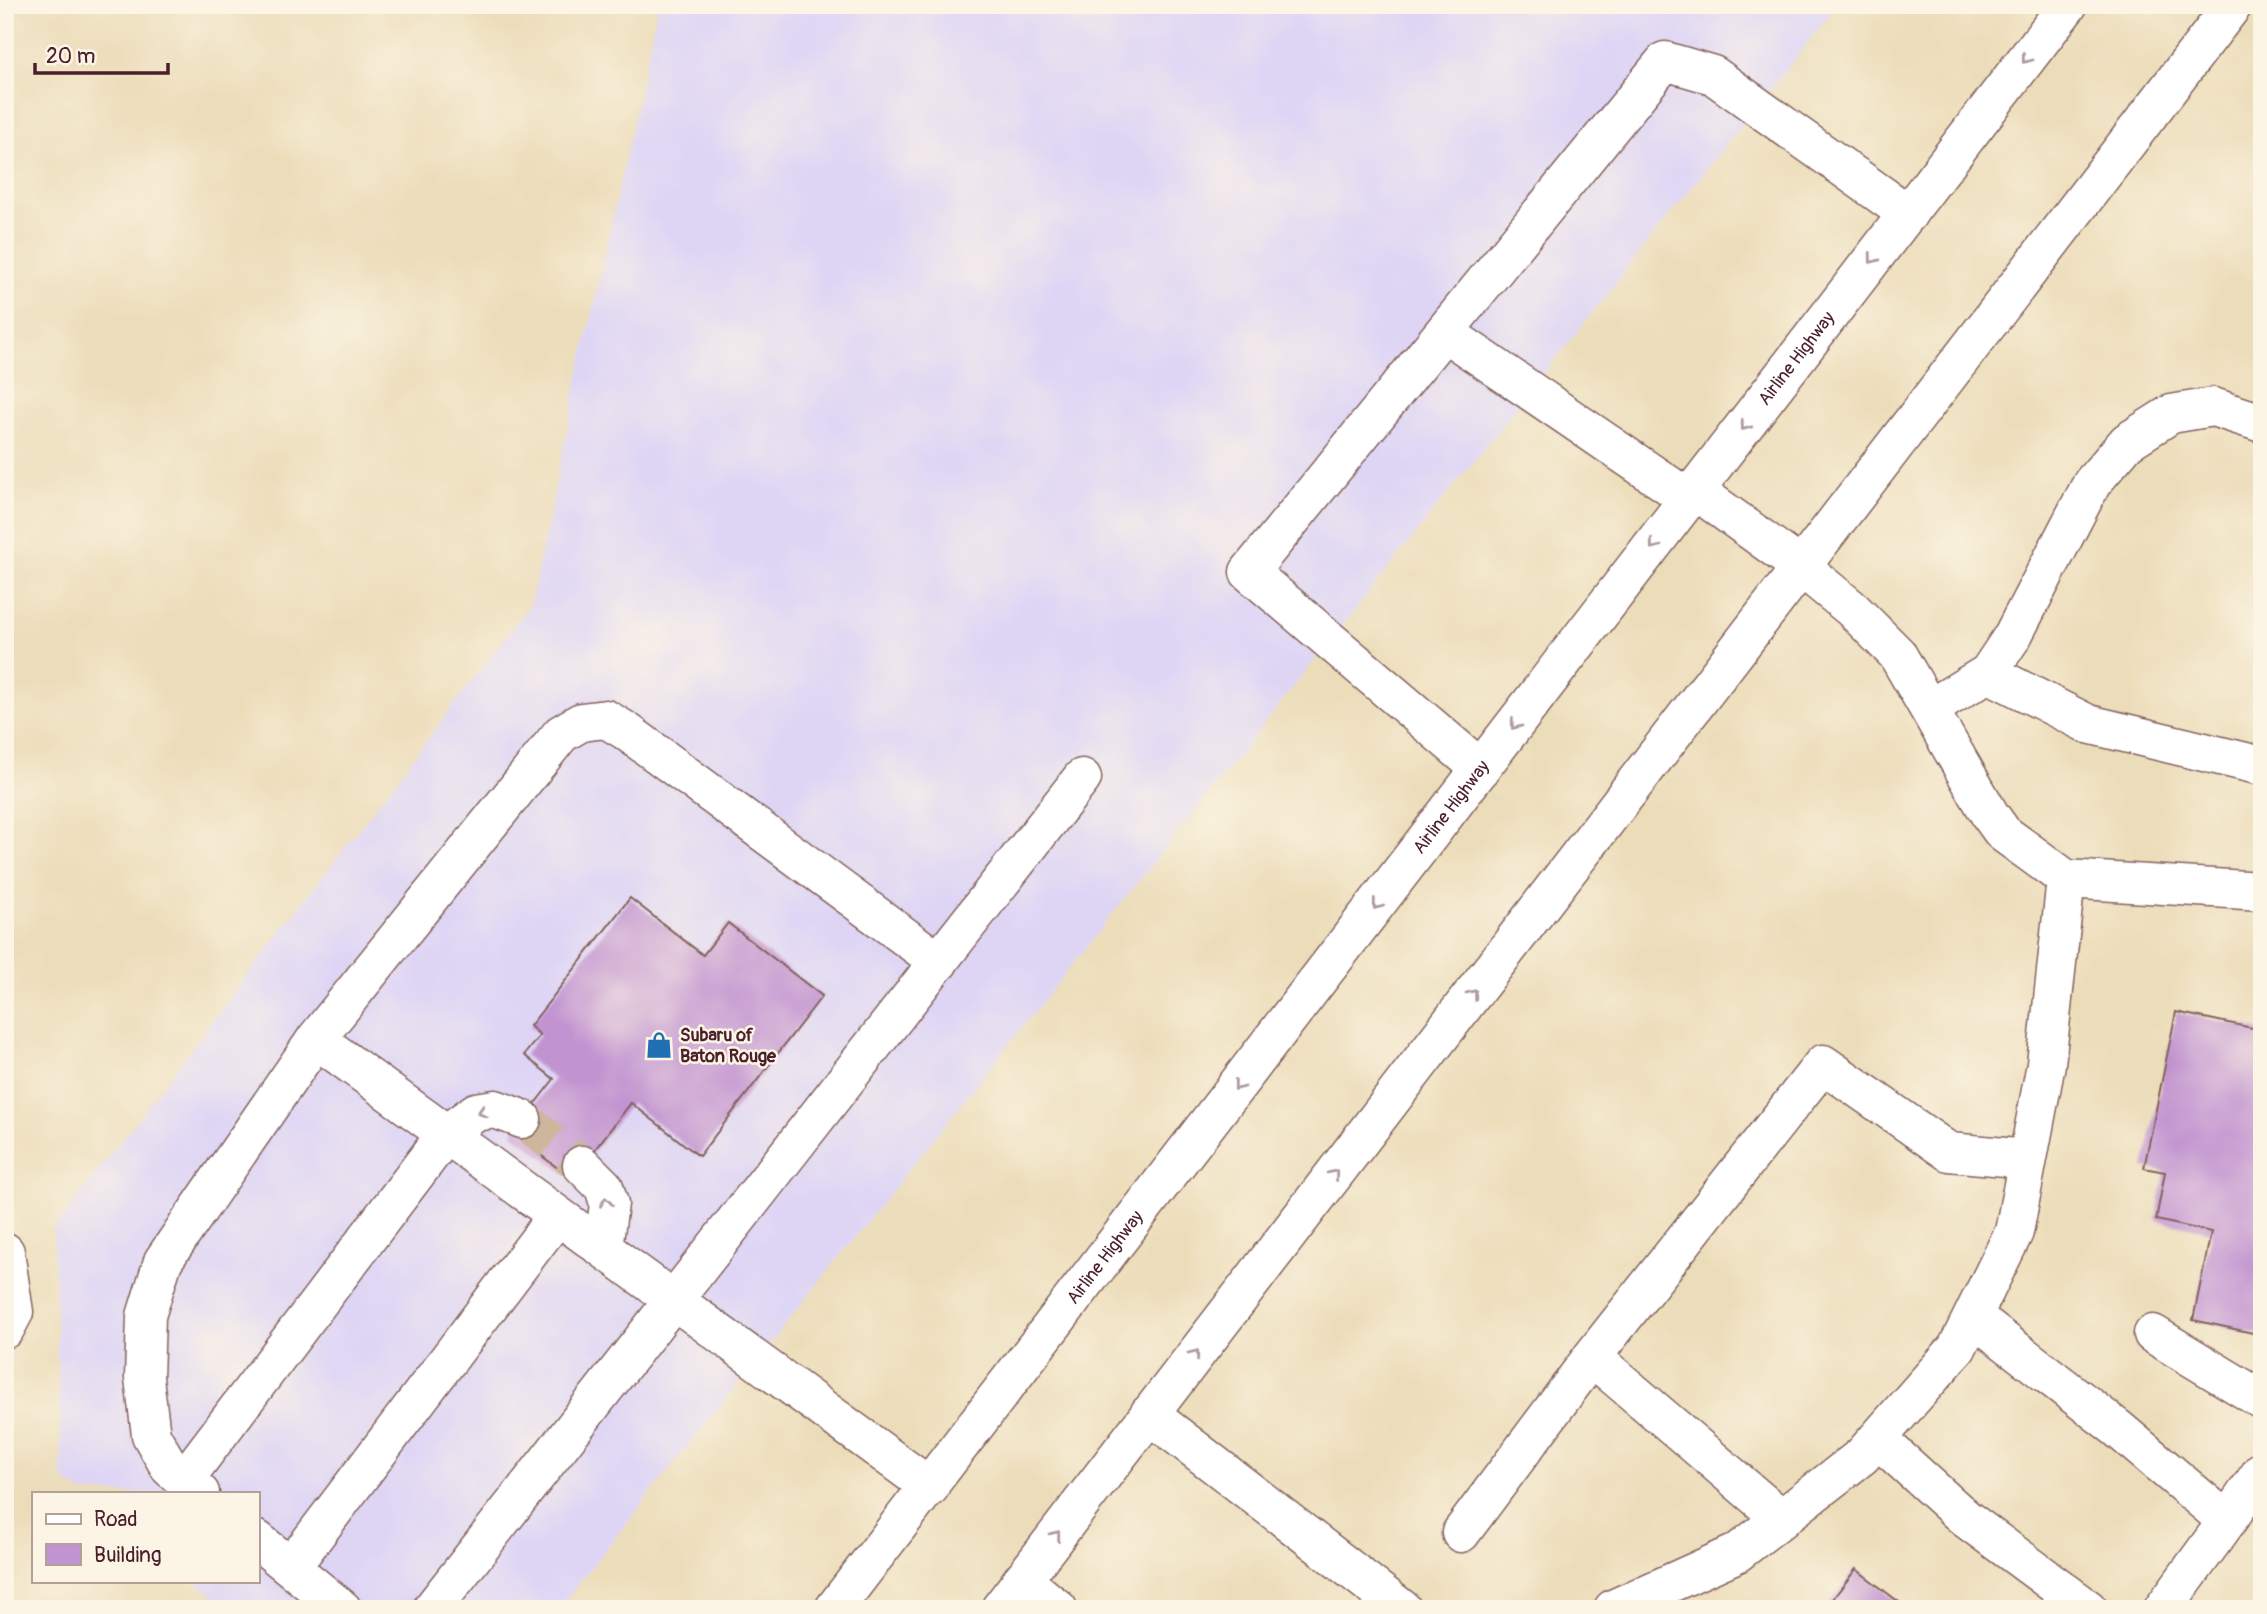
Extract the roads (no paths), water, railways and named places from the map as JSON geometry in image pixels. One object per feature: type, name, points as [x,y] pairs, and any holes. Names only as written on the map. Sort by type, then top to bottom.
[{"type":"main road","name":"Airline Highway","points":[[834,1609],[2068,5]]},
{"type":"main road","points":[[1058,1609],[1011,1594],[2233,5]]},
{"type":"main road","points":[[1481,769],[1250,572],[1665,61],[1713,75],[1908,214]]},
{"type":"main road","points":[[1444,332],[1801,567],[1852,609],[1897,654],[2003,833],[2066,879],[2262,891]]},
{"type":"main road","points":[[1929,709],[1988,673],[2012,638],[2092,483],[2127,442],[2171,414],[2213,407],[2262,423]]},
{"type":"main road","points":[[1988,673],[2088,724],[2262,766]]},
{"type":"main road","points":[[522,1119],[495,1109],[476,1112],[446,1134],[192,1487],[170,1468],[151,1435],[144,1378],[146,1316],[163,1261],[316,1039],[561,734],[581,722],[606,719],[626,731],[939,962]]},
{"type":"main road","points":[[432,1609],[1082,778]]},
{"type":"main road","points":[[1613,1609],[1737,1553],[1862,1456],[1957,1348],[2014,1232],[2046,1064],[2066,879]]},
{"type":"main road","points":[[316,1039],[930,1487]]},
{"type":"main road","points":[[1461,1533],[1592,1357],[1823,1063],[1950,1152],[2028,1159]]},
{"type":"main road","points":[[582,1165],[604,1187],[609,1204],[603,1248]]},
{"type":"main road","points":[[291,1567],[557,1216]]},
{"type":"main road","points":[[5,1329],[14,1312],[6,1254]]},
{"type":"main road","points":[[1973,1317],[2117,1428],[2227,1521]]},
{"type":"main road","points":[[2153,1334],[2262,1400]]},
{"type":"main road","points":[[1592,1357],[1782,1518]]},
{"type":"main road","points":[[1149,1414],[1402,1609]]},
{"type":"main road","points":[[1878,1439],[1965,1518],[2088,1609]]},
{"type":"main road","points":[[2163,1609],[2262,1471]]},
{"type":"main road","points":[[259,1542],[342,1609]]},
{"type":"tunnel","points":[[522,1119],[582,1165]]},
{"type":"place","name":"Subaru of Baton Rouge","points":[[659,1045]]}]
